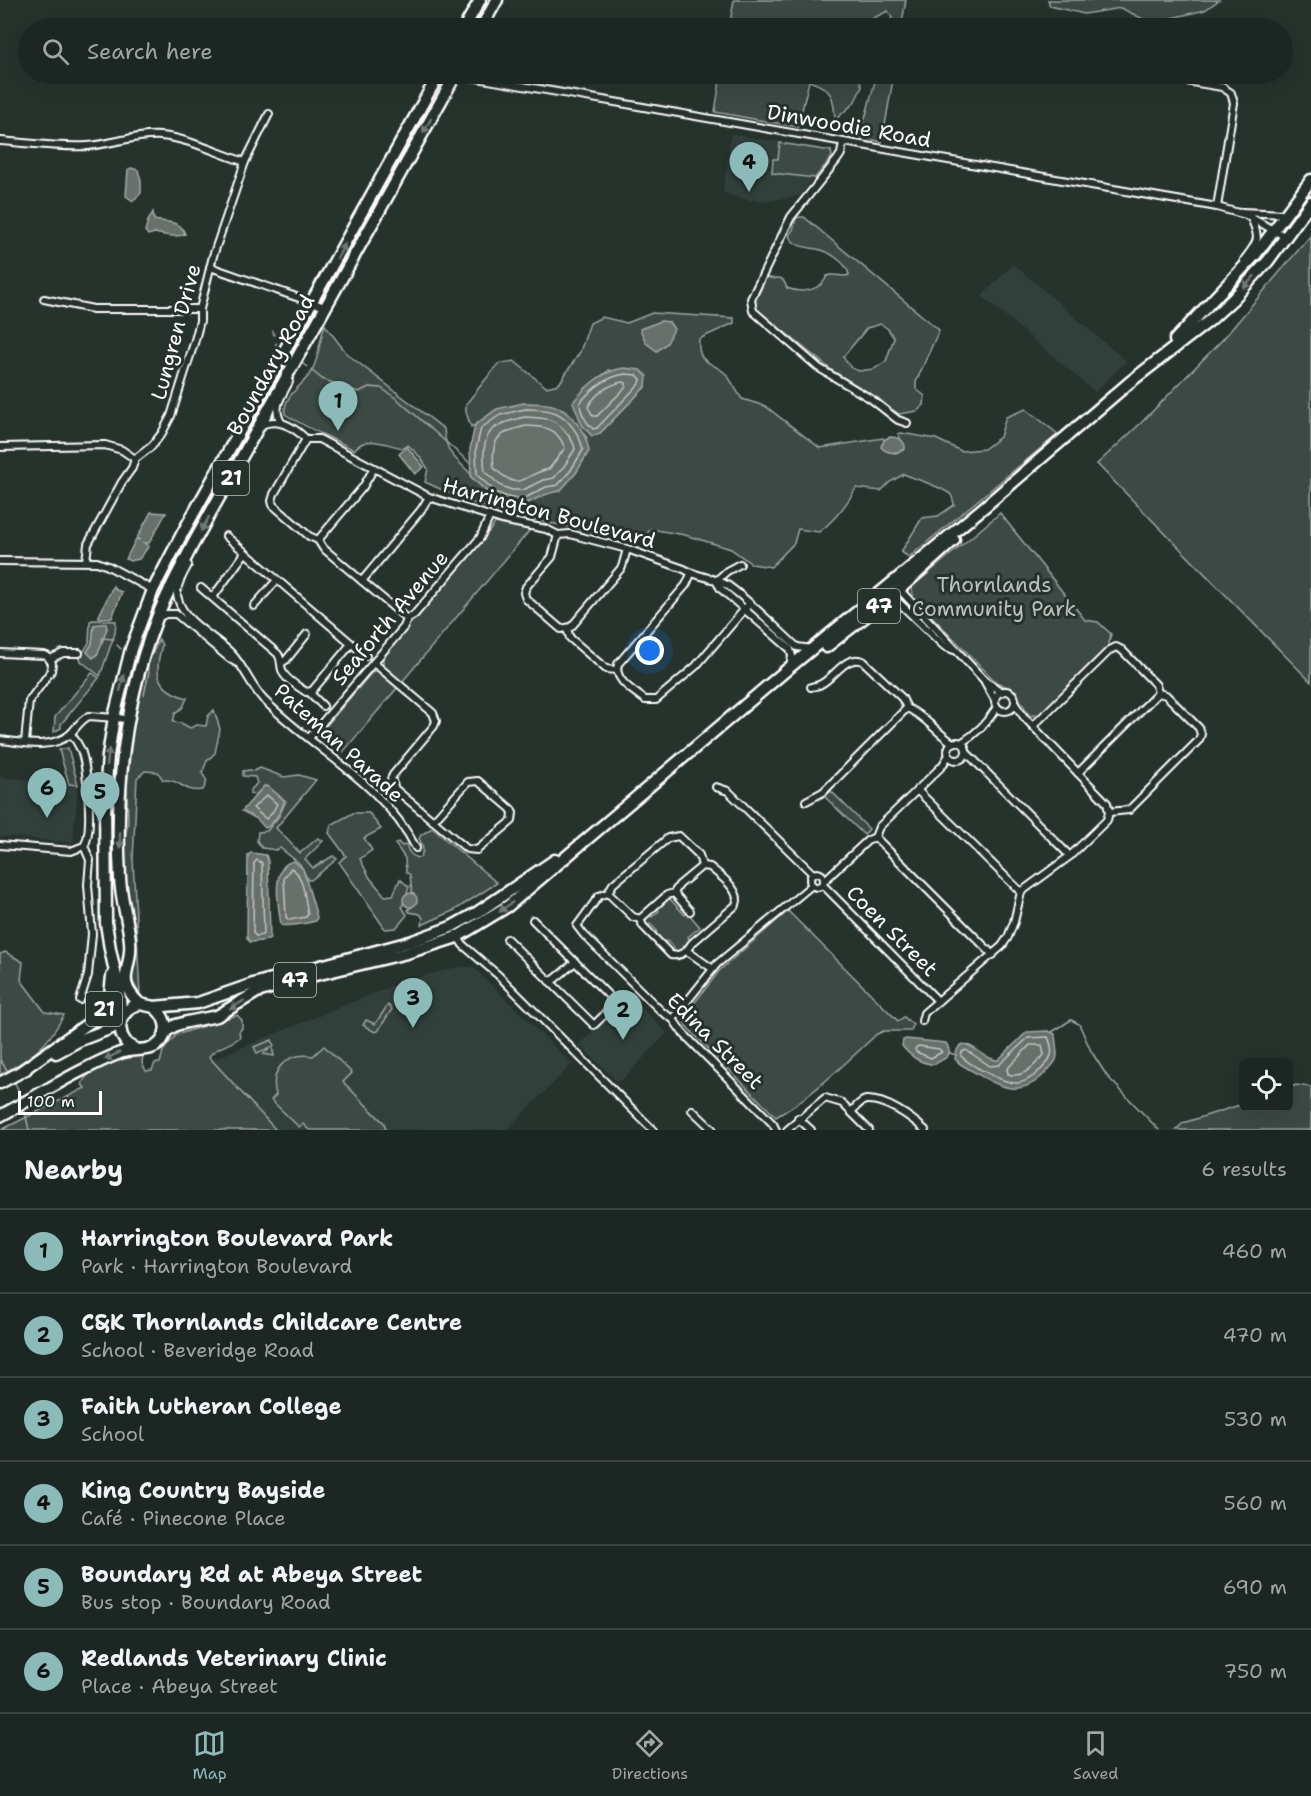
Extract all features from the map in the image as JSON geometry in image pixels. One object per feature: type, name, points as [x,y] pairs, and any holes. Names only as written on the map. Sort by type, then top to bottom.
[{"type":"highway","points":[[470,18],[480,0]]},
{"type":"highway","points":[[487,18],[497,0]]},
{"type":"highway","name":"Boundary Road","points":[[122,1018],[106,923],[105,796],[114,717],[131,650],[153,590],[181,536],[433,84]]},
{"type":"highway","name":"Boundary Road","points":[[140,1004],[127,987],[125,973],[131,944],[120,879],[120,794],[128,719],[136,682],[157,618],[193,544],[449,84]]},
{"type":"highway","name":"47","points":[[1152,364],[1230,284],[1275,230],[1311,180]]},
{"type":"highway","name":"47","points":[[165,1032],[176,1025],[217,1016],[257,992],[303,978],[407,953],[457,937],[508,906],[790,667],[942,552],[983,508],[1152,364],[1193,334],[1225,306],[1251,280],[1287,237],[1311,202]]},
{"type":"highway","name":"47","points":[[764,690],[853,627],[892,589]]},
{"type":"highway","name":"47","points":[[154,1007],[198,1003],[253,984],[410,942],[451,927],[478,912],[583,842]]},
{"type":"highway","name":"21","points":[[0,1083],[66,1043],[100,1015],[106,1006],[113,983],[111,958]]},
{"type":"highway","points":[[122,1018],[132,1007],[140,1004]]},
{"type":"highway","name":"21","points":[[140,1004],[154,1007]]},
{"type":"highway","points":[[154,1007],[161,1013],[165,1022],[165,1032]]},
{"type":"highway","name":"21","points":[[66,1043],[102,1033],[112,1028],[122,1018]]},
{"type":"highway","name":"21","points":[[122,1018],[120,1027],[122,1036],[127,1044],[136,1049]]},
{"type":"highway","name":"21","points":[[0,1116],[122,1052],[136,1049],[148,1050],[155,1047],[162,1040],[165,1032]]},
{"type":"street","name":"Dinwoodie Road","points":[[512,84],[1239,212],[1279,216],[1286,214]]},
{"type":"street","points":[[1204,84],[1222,87],[1231,93],[1234,103],[1217,207]]},
{"type":"street","name":"Lungren Drive","points":[[86,561],[88,544],[135,459],[152,446],[171,416],[200,321],[200,309],[210,267],[245,162],[269,114]]},
{"type":"street","points":[[0,141],[84,146],[109,144],[147,136],[163,136],[245,162]]},
{"type":"street","points":[[843,142],[841,154],[837,160],[791,217],[751,299],[751,305],[753,311],[819,368],[871,399],[898,420],[907,423]]},
{"type":"street","name":"Dinwoodie Road","points":[[1239,212],[1287,237]]},
{"type":"street","points":[[1230,284],[1256,244],[1258,233],[1251,218]]},
{"type":"street","points":[[210,267],[325,307]]},
{"type":"street","points":[[44,299],[104,309],[200,309]]},
{"type":"street","points":[[281,422],[276,414],[276,408],[312,337],[314,327]]},
{"type":"street","points":[[259,426],[270,421],[281,422]]},
{"type":"street","name":"Harrington Boulevard","points":[[281,422],[299,432],[306,439],[320,440],[429,497],[490,516],[546,529],[558,535],[570,534],[627,549],[684,569],[691,574],[700,574],[716,581]]},
{"type":"street","points":[[306,439],[272,501],[273,505],[309,536],[318,540],[323,548],[407,619]]},
{"type":"street","points":[[0,447],[105,445],[122,450],[135,459]]},
{"type":"street","points":[[318,540],[363,487],[374,468]]},
{"type":"street","points":[[362,581],[421,510],[429,497]]},
{"type":"street","name":"Seaforth Avenue","points":[[309,738],[404,627],[407,619],[414,615],[480,538],[490,516]]},
{"type":"street","points":[[558,535],[552,557],[526,587],[524,593],[526,599],[561,629],[571,627],[622,567],[627,549]]},
{"type":"street","points":[[226,536],[366,656]]},
{"type":"street","name":"Pateman Parade","points":[[193,544],[190,558],[177,589],[178,600],[186,616],[233,655],[262,697],[387,806],[416,848]]},
{"type":"street","points":[[213,597],[245,553]]},
{"type":"street","points":[[0,561],[86,561],[108,566],[153,590]]},
{"type":"street","points":[[740,564],[716,581],[721,589],[797,647],[813,649]]},
{"type":"street","points":[[691,574],[686,585],[618,664],[616,670],[618,677],[645,700],[656,700],[696,666],[747,607]]},
{"type":"street","points":[[254,606],[277,580]]},
{"type":"street","points":[[201,588],[279,654],[285,675],[324,706]]},
{"type":"street","points":[[892,589],[950,642],[954,651],[985,681],[1002,692],[1010,693],[1024,717],[1107,803],[1109,812],[1107,820],[1070,856],[1021,892],[1008,937],[993,955],[924,1013],[922,1021]]},
{"type":"street","points":[[747,607],[789,649],[792,656],[790,667]]},
{"type":"street","name":"Pateman Parade","points":[[157,618],[166,614],[176,614],[230,659],[238,663]]},
{"type":"street","points":[[567,629],[570,638],[606,669],[616,670]]},
{"type":"street","points":[[282,663],[307,634]]},
{"type":"street","points":[[309,692],[351,644]]},
{"type":"street","points":[[1033,726],[1113,648],[1122,650],[1156,685],[1158,693]]},
{"type":"street","points":[[0,653],[41,654],[50,659],[51,671],[29,701],[25,742]]},
{"type":"street","points":[[50,659],[63,653],[79,653]]},
{"type":"street","points":[[811,687],[821,684],[852,659],[863,661],[902,698],[907,708],[914,711],[958,751],[975,760],[1070,856]]},
{"type":"street","points":[[374,663],[435,717],[434,726],[391,779],[395,789],[433,821],[467,849],[472,851],[481,848],[512,821],[513,813],[511,809],[473,780],[468,782],[433,821]]},
{"type":"street","points":[[985,681],[1001,707],[1024,717]]},
{"type":"street","points":[[1001,707],[997,695],[1002,692]]},
{"type":"street","points":[[1078,772],[1158,693]]},
{"type":"street","points":[[1109,812],[1129,810],[1199,740],[1202,734],[1199,728],[1166,695],[1158,693]]},
{"type":"street","points":[[812,885],[810,878],[816,873],[844,864],[867,841],[875,837],[879,827],[1001,707],[1015,704]]},
{"type":"street","points":[[806,801],[823,792],[907,708]]},
{"type":"street","points":[[0,740],[52,743],[71,734],[83,718],[88,716],[128,719]]},
{"type":"street","points":[[0,845],[71,851],[84,846],[89,835],[86,772],[80,748],[71,734]]},
{"type":"street","points":[[716,787],[728,791],[816,873],[823,875],[824,883]]},
{"type":"street","points":[[917,790],[1021,892]]},
{"type":"street","points":[[640,919],[633,917],[608,893],[613,884],[668,838],[674,836],[679,836],[699,855],[702,866]]},
{"type":"street","points":[[875,837],[993,955]]},
{"type":"street","points":[[80,1000],[88,975],[92,934],[88,885],[90,860],[84,846]]},
{"type":"street","points":[[702,866],[710,867],[736,892],[738,899],[736,905],[692,943],[687,951],[677,956],[671,955],[643,926],[640,919],[667,896],[674,893],[679,885],[702,866]]},
{"type":"street","points":[[812,885],[818,887],[824,883],[837,868]]},
{"type":"street","name":"Coen Street","points":[[824,883],[938,1001]]},
{"type":"street","points":[[674,1019],[713,969],[784,906],[812,885]]},
{"type":"street","name":"Edina Street","points":[[608,893],[599,896],[577,926],[654,1004],[674,1019],[682,1032],[773,1124],[776,1130]]},
{"type":"street","points":[[674,893],[690,911]]},
{"type":"street","points":[[507,939],[594,1025],[616,1003],[533,920]]},
{"type":"street","points":[[451,927],[463,945],[498,975],[653,1130]]},
{"type":"street","points":[[687,951],[713,969]]},
{"type":"street","points":[[549,981],[555,980],[574,962]]},
{"type":"street","points":[[786,1130],[825,1098],[842,1103],[869,1130]]},
{"type":"street","points":[[851,1112],[861,1102],[867,1100],[908,1114],[922,1129]]},
{"type":"street","points":[[692,1110],[712,1130]]},
{"type":"street","points":[[798,1118],[811,1130]]},
{"type":"shaded area","points":[[731,134],[831,151],[833,154],[800,196],[769,201],[750,200],[723,193]]},
{"type":"shaded area","points":[[1013,264],[1126,361],[1095,392],[982,296]]},
{"type":"shaded area","points":[[0,777],[78,785],[73,843],[0,836]]},
{"type":"shaded area","points":[[457,967],[473,967],[572,1064],[507,1130],[276,1130],[211,1060],[402,982]]},
{"type":"shaded area","points":[[629,995],[667,1033],[623,1079],[617,1081],[579,1045]]},
{"type":"green space","points":[[734,0],[906,0],[903,18],[892,18],[888,11],[873,18],[731,18]]},
{"type":"green space","points":[[1048,0],[1219,0],[1205,10],[1172,18],[1141,18],[1121,8],[1084,14],[1050,6]]},
{"type":"green space","points":[[719,84],[808,84],[798,127],[715,112]]},
{"type":"green space","points":[[817,84],[861,84],[862,87],[854,103],[835,120],[833,100],[823,87]]},
{"type":"green space","points":[[874,84],[892,84],[882,142],[860,137]]},
{"type":"green space","points":[[780,143],[831,151],[832,157],[815,178],[772,173],[773,159],[778,159]]},
{"type":"green space","points":[[804,217],[939,330],[916,382],[916,389],[925,396],[924,405],[917,411],[899,414],[891,409],[878,398],[834,372],[755,308],[755,302],[766,277],[781,278],[787,288],[804,291],[820,285],[827,276],[849,275],[845,266],[832,255],[822,250],[800,246],[791,239],[789,235],[796,219]],"holes":[[[881,324],[894,338],[886,361],[874,369],[859,371],[851,368],[843,357],[867,328]]]},
{"type":"green space","points":[[1311,235],[1311,682],[1097,464],[1141,423],[1224,338]]},
{"type":"green space","points":[[652,313],[734,318],[734,323],[699,339],[700,354],[706,361],[726,374],[742,399],[765,406],[820,448],[883,438],[885,442],[882,444],[895,453],[904,445],[898,434],[901,433],[936,439],[961,451],[984,449],[1000,437],[1006,417],[1026,409],[1058,434],[909,557],[901,552],[922,518],[938,516],[954,505],[948,492],[904,474],[890,482],[881,491],[856,488],[840,512],[819,532],[798,529],[794,543],[771,567],[752,564],[731,549],[685,535],[650,529],[644,540],[623,538],[506,514],[462,499],[425,482],[428,469],[408,445],[403,448],[371,442],[359,445],[354,450],[285,414],[289,397],[313,369],[325,325],[347,354],[444,429],[449,450],[471,474],[471,477],[494,498],[509,504],[528,503],[548,492],[587,438],[567,412],[497,409],[471,427],[466,404],[498,364],[514,361],[546,387],[559,384],[580,352],[590,323],[602,317],[627,323]],"holes":[[[609,370],[646,386],[600,433],[583,390]]]},
{"type":"green space","name":"Thornlands Community Park","points":[[1000,513],[1085,620],[1098,622],[1111,634],[1108,646],[1038,716],[1037,714],[1029,715],[1017,691],[996,682],[913,597],[912,587]]},
{"type":"green space","points":[[495,523],[530,530],[402,682],[383,666],[383,657]]},
{"type":"green space","points":[[90,621],[116,621],[115,633],[100,676],[81,661],[80,657],[89,643]],"holes":[[[94,625],[107,628],[98,653],[93,658],[87,652],[92,644]]]},
{"type":"green space","points":[[159,639],[162,645],[158,664],[160,679],[168,690],[187,698],[183,707],[175,714],[173,722],[190,728],[197,725],[206,726],[208,716],[214,710],[220,729],[215,753],[207,761],[202,773],[207,781],[203,790],[191,790],[169,780],[163,780],[158,772],[145,771],[137,778],[133,860],[140,995],[133,982],[131,971],[136,930],[126,894],[124,843],[128,823],[127,788],[131,736],[145,671]]},
{"type":"green space","points":[[373,671],[379,671],[398,687],[343,752],[321,732]]},
{"type":"green space","points":[[92,673],[99,678],[61,724],[61,728],[54,732],[55,717]]},
{"type":"green space","points":[[68,748],[78,785],[69,784],[59,750]]},
{"type":"green space","points":[[260,768],[284,777],[299,775],[316,780],[276,828],[300,853],[318,838],[323,841],[305,859],[313,868],[333,856],[337,859],[311,880],[308,880],[300,864],[280,848],[276,850],[262,848],[257,841],[258,832],[267,831],[279,816],[286,801],[265,786],[255,795],[250,794],[257,783],[255,777],[243,776],[243,771],[254,771]]},
{"type":"green space","points":[[831,791],[869,829],[864,835],[825,797]]},
{"type":"green space","points":[[353,813],[369,813],[381,829],[364,838],[372,850],[360,859],[370,878],[385,896],[393,895],[400,879],[409,887],[402,907],[407,915],[396,928],[385,929],[339,862],[346,856],[329,833],[331,825]]},
{"type":"green space","points":[[432,828],[497,883],[455,910],[422,925],[423,918],[420,914],[409,912],[408,909],[411,908],[414,893],[410,875],[406,872],[405,858],[395,844],[398,842],[402,846],[407,844],[411,854],[417,858],[421,857],[423,847],[419,839]]},
{"type":"green space","points":[[669,898],[685,915],[688,913],[700,927],[688,937],[691,940],[687,947],[676,952],[671,951],[674,948],[667,941],[664,943],[654,934],[657,931],[650,924],[647,927],[644,922],[649,914],[652,917],[659,911],[657,907]]},
{"type":"green space","points":[[788,911],[898,1021],[904,1017],[913,1025],[911,1031],[884,1031],[877,1034],[816,1089],[776,1117],[686,1026],[684,1021],[685,1015],[720,970]]},
{"type":"green space","points":[[5,952],[23,962],[21,980],[45,1012],[64,1015],[38,1051],[0,1075],[0,954]]},
{"type":"green space","points":[[388,1005],[392,1009],[378,1031],[375,1032],[363,1025],[366,1020],[375,1024]]},
{"type":"green space","points":[[237,1015],[242,1020],[240,1037],[209,1057],[276,1130],[1,1130],[85,1088],[82,1084],[86,1078],[99,1067],[127,1057],[143,1055],[142,1063],[146,1071],[152,1070],[155,1063],[160,1063],[163,1051],[176,1035]]},
{"type":"green space","points":[[272,1040],[274,1056],[263,1054],[271,1047],[257,1053],[254,1047]]},
{"type":"green space","points":[[324,1046],[352,1073],[343,1082],[384,1123],[386,1130],[309,1130],[303,1124],[299,1127],[271,1100],[276,1095],[275,1077],[282,1064],[288,1059],[304,1055],[313,1056]]},
{"type":"green space","points":[[1293,1086],[1311,1087],[1311,1130],[1176,1130],[1183,1123],[1239,1105],[1239,1112],[1293,1112]]},
{"type":"water","points":[[131,168],[138,170],[141,180],[141,193],[133,201],[126,196],[128,170]]},
{"type":"water","points":[[153,212],[154,220],[172,222],[180,226],[185,234],[174,236],[155,233],[148,235],[145,231]]},
{"type":"water","points":[[661,321],[669,322],[674,329],[667,343],[657,351],[646,343],[640,329]]},
{"type":"water","points":[[624,368],[640,370],[647,376],[646,386],[600,433],[592,436],[582,425],[573,402],[584,390],[608,372]]},
{"type":"water","points":[[524,403],[552,405],[566,412],[577,423],[585,437],[589,451],[576,473],[560,491],[521,505],[512,505],[497,499],[471,477],[470,449],[475,425],[497,409]]},
{"type":"water","points":[[890,437],[901,440],[905,449],[892,452],[883,449],[881,447],[885,439]]},
{"type":"water","points":[[407,447],[424,467],[415,474],[399,454]]},
{"type":"water","points":[[151,512],[166,513],[149,543],[144,543],[149,546],[139,559],[130,561],[126,559],[136,539],[140,540],[137,538]]},
{"type":"water","points":[[113,586],[122,592],[112,618],[98,618]]},
{"type":"water","points":[[106,624],[107,628],[98,653],[93,658],[87,652],[92,644],[94,625]]},
{"type":"water","points":[[264,786],[269,787],[284,800],[278,815],[265,828],[257,819],[242,811]]},
{"type":"water","points":[[251,853],[266,855],[268,861],[270,938],[250,942],[247,938],[248,855]]},
{"type":"water","points":[[294,861],[303,869],[317,917],[316,921],[312,922],[281,925],[278,879],[286,864]]},
{"type":"water","points":[[407,893],[413,893],[417,900],[413,907],[407,907],[403,903],[403,897]]},
{"type":"water","points":[[1048,1031],[1055,1034],[1057,1054],[1055,1062],[1030,1085],[1010,1088],[1000,1085],[960,1064],[955,1059],[961,1045],[966,1045],[991,1059],[998,1060],[1027,1032]]},
{"type":"water","points":[[903,1040],[946,1043],[949,1054],[934,1064],[922,1062],[902,1046]]},
{"type":"waterway","points":[[273,331],[274,335]]},
{"type":"waterway","points":[[303,364],[307,367]]},
{"type":"waterway","points":[[311,370],[322,379],[359,392],[369,387],[381,388],[397,399],[471,464]]},
{"type":"waterway","points":[[102,638],[114,639]]},
{"type":"waterway","points":[[117,645],[121,649]]},
{"type":"waterway","points":[[144,695],[149,672],[147,667]]},
{"type":"waterway","points":[[1052,1032],[1071,1020],[1079,1024],[1091,1051],[1107,1076],[1159,1130]]},
{"type":"waterway","points":[[949,1053],[957,1055]]},
{"type":"waterway","points":[[0,1060],[10,1074]]},
{"type":"waterway","points":[[14,1081],[22,1098]]},
{"type":"waterway","points":[[24,1108],[29,1130]]},
{"type":"place","name":"King Country Bayside","points":[[749,192]]},
{"type":"place","name":"Harrington Boulevard Park","points":[[338,431]]},
{"type":"place","name":"Redlands Veterinary Clinic","points":[[47,818]]},
{"type":"place","name":"Boundary Rd at Abeya Street","points":[[100,822]]},
{"type":"place","name":"Faith Lutheran College","points":[[413,1028]]},
{"type":"place","name":"C&K Thornlands Childcare Centre","points":[[623,1040]]}]
